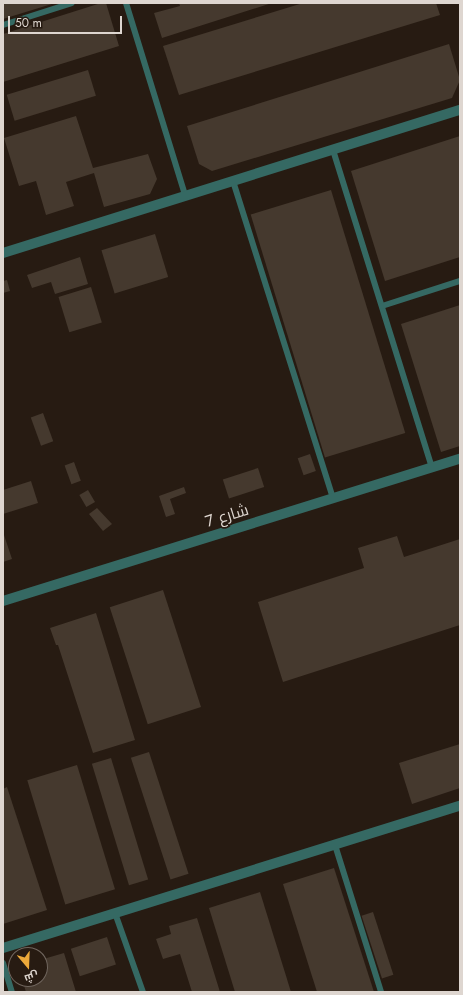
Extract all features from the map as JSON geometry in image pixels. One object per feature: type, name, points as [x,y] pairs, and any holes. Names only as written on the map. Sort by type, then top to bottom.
[{"type":"street","points":[[3,252],[460,110]]},
{"type":"street","name":"شارع 7","points":[[3,601],[460,459]]},
{"type":"street","points":[[3,948],[460,806]]},
{"type":"lane","points":[[3,25],[72,3]]},
{"type":"lane","points":[[126,3],[186,195]]},
{"type":"lane","points":[[333,150],[432,468]]},
{"type":"lane","points":[[233,181],[333,499]]},
{"type":"lane","points":[[382,306],[460,281]]},
{"type":"lane","points":[[335,845],[381,992]]},
{"type":"lane","points":[[115,913],[143,992]]},
{"type":"lane","points":[[3,963],[12,992]]},
{"type":"building","points":[[3,3],[55,3],[3,19]]},
{"type":"building","points":[[101,3],[106,3],[119,46],[3,82],[3,34]]},
{"type":"building","points":[[179,3],[272,3],[162,38],[154,13],[180,6]]},
{"type":"building","points":[[303,3],[436,3],[440,15],[179,95],[163,46]]},
{"type":"building","points":[[449,44],[460,80],[452,98],[212,171],[199,164],[187,126]]},
{"type":"building","points":[[88,70],[96,96],[15,121],[7,95]]},
{"type":"building","points":[[76,116],[93,168],[148,154],[157,179],[150,194],[104,207],[94,173],[66,182],[74,206],[46,215],[36,181],[19,186],[4,138]]},
{"type":"building","points":[[460,136],[460,257],[385,281],[351,171]]},
{"type":"building","points":[[331,190],[405,433],[325,457],[251,215]]},
{"type":"building","points":[[155,234],[168,277],[115,293],[101,250]]},
{"type":"building","points":[[80,257],[88,284],[55,294],[51,282],[32,288],[27,275]]},
{"type":"building","points":[[7,280],[10,291],[3,293],[3,281]]},
{"type":"building","points":[[91,287],[102,322],[69,332],[58,297]]},
{"type":"building","points":[[460,305],[460,446],[441,452],[401,324]]},
{"type":"building","points":[[43,413],[53,441],[41,446],[31,417]]},
{"type":"building","points":[[310,454],[316,471],[304,475],[298,458]]},
{"type":"building","points":[[74,462],[81,481],[71,484],[65,465]]},
{"type":"building","points":[[258,468],[264,487],[229,498],[223,479]]},
{"type":"building","points":[[31,481],[38,503],[3,514],[3,490]]},
{"type":"building","points":[[184,487],[186,493],[170,499],[175,514],[166,517],[159,496]]},
{"type":"building","points":[[88,490],[95,502],[86,507],[79,495]]},
{"type":"building","points":[[97,508],[112,524],[103,531],[89,514]]},
{"type":"building","points":[[3,532],[12,559],[3,562]]},
{"type":"building","points":[[397,536],[404,557],[460,539],[460,625],[283,682],[258,602],[364,568],[358,548]]},
{"type":"building","points":[[163,590],[201,707],[148,724],[110,607]]},
{"type":"building","points":[[96,613],[135,740],[93,753],[58,645],[56,645],[50,628]]},
{"type":"building","points":[[460,744],[460,788],[412,804],[399,763]]},
{"type":"building","points":[[149,752],[189,874],[170,880],[131,758]]},
{"type":"building","points":[[111,758],[148,879],[129,885],[92,764]]},
{"type":"building","points":[[77,765],[115,889],[65,905],[27,780]]},
{"type":"building","points":[[7,787],[47,910],[3,924],[3,789]]},
{"type":"building","points":[[334,868],[374,992],[317,992],[283,884]]},
{"type":"building","points":[[260,892],[291,992],[235,992],[209,908]]},
{"type":"building","points":[[373,912],[393,975],[382,978],[362,916]]},
{"type":"building","points":[[197,918],[220,992],[192,992],[180,954],[163,959],[156,939],[171,934],[169,926]]},
{"type":"building","points":[[107,937],[116,965],[80,976],[71,949]]},
{"type":"building","points":[[64,953],[76,992],[26,992],[24,987],[48,987],[48,958]]}]
